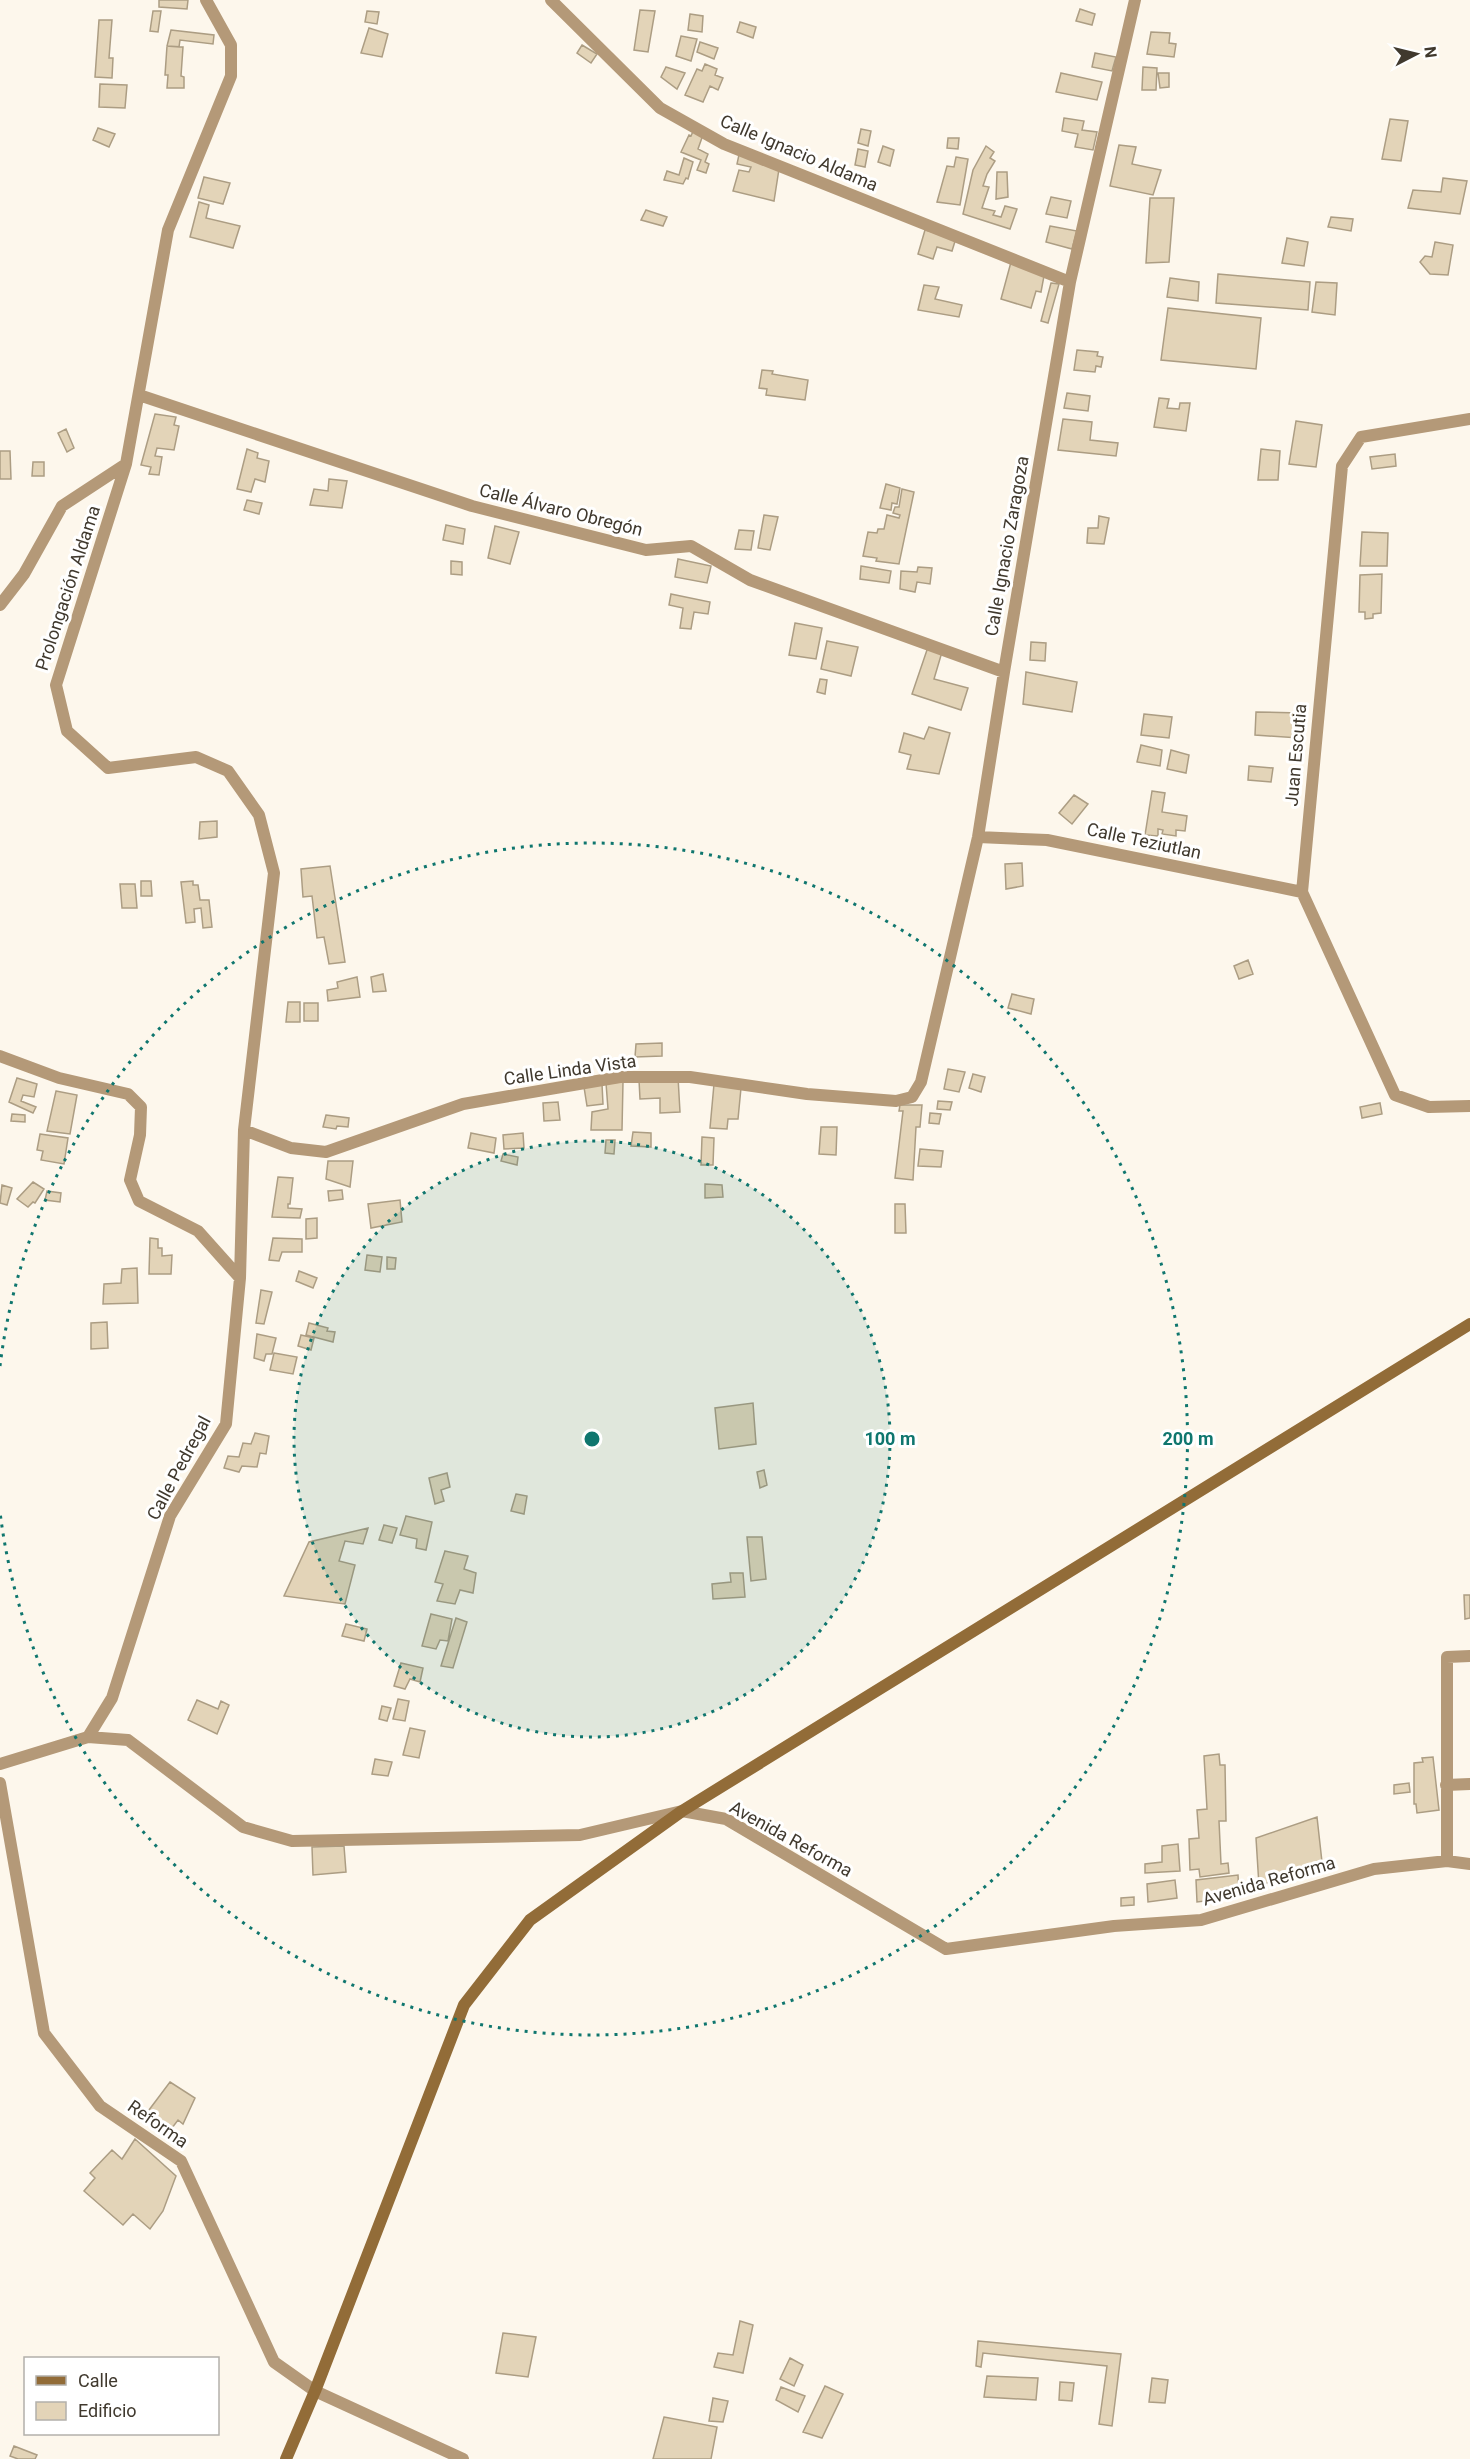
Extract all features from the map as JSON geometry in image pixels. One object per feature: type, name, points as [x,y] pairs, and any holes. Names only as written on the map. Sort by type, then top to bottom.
[{"type":"main road","points":[[286,2459],[315,2391],[464,2005],[530,1920],[682,1811],[1470,1324]]},
{"type":"street","name":"Prolongación Aldama","points":[[206,0],[231,45],[231,76],[168,230],[126,464],[56,684],[67,731],[108,768],[196,757],[228,771],[259,815],[274,873],[244,1130]]},
{"type":"street","name":"Calle Ignacio Aldama","points":[[551,0],[660,108],[724,144],[1070,282]]},
{"type":"street","name":"Calle Ignacio Zaragoza","points":[[912,1097],[921,1082],[978,837],[1070,282],[1135,0]]},
{"type":"street","name":"Calle Álvaro Obregón","points":[[139,394],[472,506],[646,550],[691,546],[750,580],[1004,672]]},
{"type":"street","name":"Juan Escutia","points":[[1470,419],[1361,437],[1342,466],[1302,892],[1395,1095],[1429,1107],[1470,1106]]},
{"type":"street","points":[[0,605],[24,574],[62,506],[126,464]]},
{"type":"street","name":"Calle Teziutlan","points":[[978,837],[1047,840],[1302,892]]},
{"type":"street","points":[[0,1056],[59,1078],[128,1094],[141,1107],[140,1135],[130,1180],[139,1201],[198,1231],[240,1278]]},
{"type":"street","name":"Calle Linda Vista","points":[[244,1130],[291,1148],[326,1152],[463,1104],[620,1077],[690,1077],[807,1094],[896,1101],[912,1097]]},
{"type":"street","name":"Calle Pedregal","points":[[88,1737],[111,1698],[170,1516],[226,1424],[240,1278],[244,1130]]},
{"type":"street","points":[[1447,1861],[1447,1657],[1470,1656]]},
{"type":"street","name":"Avenida Reforma","points":[[0,1764],[88,1737],[128,1740],[243,1827],[292,1841],[580,1835],[682,1811],[726,1819],[946,1949],[1114,1926],[1201,1920],[1374,1869],[1447,1861],[1470,1864]]},
{"type":"street","name":"Reforma","points":[[0,1783],[44,2032],[100,2106],[181,2162],[274,2362],[315,2391],[463,2459]]},
{"type":"street","points":[[1446,1785],[1470,1784]]},
{"type":"building","points":[[159,0],[188,0],[187,9],[159,7]]},
{"type":"building","points":[[1080,9],[1095,14],[1092,25],[1076,21]]},
{"type":"building","points":[[640,10],[655,11],[648,52],[634,50]]},
{"type":"building","points":[[153,11],[161,11],[158,32],[150,31]]},
{"type":"building","points":[[367,11],[379,12],[377,24],[365,22]]},
{"type":"building","points":[[690,14],[703,16],[702,32],[688,30]]},
{"type":"building","points":[[99,20],[112,20],[109,58],[113,58],[112,78],[95,77]]},
{"type":"building","points":[[740,22],[756,27],[753,38],[737,32]]},
{"type":"building","points":[[369,28],[388,34],[382,57],[361,53]]},
{"type":"building","points":[[171,30],[214,35],[213,44],[180,40],[179,47],[167,46]]},
{"type":"building","points":[[1151,32],[1170,33],[1169,43],[1176,44],[1174,57],[1147,54]]},
{"type":"building","points":[[681,36],[697,39],[691,61],[676,56]]},
{"type":"building","points":[[700,42],[718,48],[714,59],[697,52]]},
{"type":"building","points":[[582,45],[597,54],[591,63],[577,53]]},
{"type":"building","points":[[167,46],[183,47],[181,76],[184,77],[184,88],[167,88],[168,75],[165,75]]},
{"type":"building","points":[[1095,53],[1116,57],[1112,71],[1092,67]]},
{"type":"building","points":[[705,64],[717,69],[715,75],[723,78],[718,90],[710,86],[703,102],[685,95],[697,69],[702,71]]},
{"type":"building","points":[[666,67],[685,73],[677,89],[661,77]]},
{"type":"building","points":[[1143,67],[1157,68],[1156,90],[1142,90]]},
{"type":"building","points":[[1061,73],[1102,82],[1097,100],[1056,92]]},
{"type":"building","points":[[1158,73],[1169,73],[1169,87],[1160,88]]},
{"type":"building","points":[[100,84],[127,85],[125,108],[99,107]]},
{"type":"building","points":[[1064,118],[1084,121],[1082,130],[1097,132],[1093,150],[1075,147],[1078,134],[1062,131]]},
{"type":"building","points":[[1390,119],[1408,121],[1401,161],[1382,159]]},
{"type":"building","points":[[98,128],[115,134],[109,147],[93,140]]},
{"type":"building","points":[[694,129],[704,132],[698,149],[708,154],[705,162],[709,164],[706,173],[697,170],[701,160],[681,152]]},
{"type":"building","points":[[861,129],[871,131],[868,146],[858,143]]},
{"type":"building","points":[[948,138],[959,138],[958,149],[947,148]]},
{"type":"building","points":[[1119,145],[1136,147],[1132,164],[1161,170],[1153,195],[1110,186]]},
{"type":"building","points":[[883,146],[894,150],[890,166],[878,162]]},
{"type":"building","points":[[986,146],[994,152],[990,158],[995,161],[983,186],[989,187],[982,208],[995,211],[993,215],[1001,217],[1005,206],[1017,209],[1010,229],[963,214],[973,170]]},
{"type":"building","points":[[858,149],[868,151],[865,167],[855,165]]},
{"type":"building","points":[[740,150],[779,169],[774,201],[733,191],[739,170],[749,172],[751,167],[737,164]]},
{"type":"building","points":[[956,157],[968,159],[960,205],[937,202],[947,166],[954,167]]},
{"type":"building","points":[[684,158],[693,162],[688,179],[686,178],[683,184],[664,180],[667,171],[679,175]]},
{"type":"building","points":[[997,172],[1007,172],[1008,197],[996,199]]},
{"type":"building","points":[[204,177],[230,183],[223,204],[198,198]]},
{"type":"building","points":[[1443,178],[1467,181],[1460,214],[1408,208],[1413,190],[1441,192]]},
{"type":"building","points":[[1051,197],[1071,201],[1067,218],[1046,214]]},
{"type":"building","points":[[1150,198],[1174,198],[1169,262],[1146,263]]},
{"type":"building","points":[[199,202],[209,205],[206,218],[240,226],[233,248],[190,237]]},
{"type":"building","points":[[646,210],[667,217],[663,226],[641,220]]},
{"type":"building","points":[[1331,217],[1353,219],[1351,231],[1328,227]]},
{"type":"building","points":[[1050,226],[1077,231],[1072,249],[1046,242]]},
{"type":"building","points":[[925,230],[956,238],[952,251],[937,247],[933,259],[918,254]]},
{"type":"building","points":[[1287,238],[1308,242],[1304,266],[1282,263]]},
{"type":"building","points":[[1435,242],[1453,245],[1448,275],[1430,274],[1420,262],[1425,256],[1432,257]]},
{"type":"building","points":[[1011,262],[1044,276],[1041,292],[1036,291],[1031,308],[1001,299]]},
{"type":"building","points":[[1218,274],[1310,282],[1308,310],[1216,303]]},
{"type":"building","points":[[1170,278],[1199,282],[1198,301],[1167,297]]},
{"type":"building","points":[[1316,282],[1337,283],[1335,315],[1312,312]]},
{"type":"building","points":[[1051,283],[1059,284],[1048,323],[1041,321]]},
{"type":"building","points":[[924,285],[939,287],[935,299],[962,305],[959,317],[918,310]]},
{"type":"building","points":[[1168,308],[1261,318],[1256,369],[1161,360]]},
{"type":"building","points":[[1077,350],[1098,352],[1097,356],[1103,357],[1101,367],[1096,366],[1095,372],[1074,370]]},
{"type":"building","points":[[762,370],[808,380],[805,400],[766,395],[767,389],[759,388]]},
{"type":"building","points":[[1067,393],[1090,396],[1088,411],[1064,408]]},
{"type":"building","points":[[1159,398],[1169,399],[1167,408],[1179,409],[1180,403],[1190,403],[1186,431],[1154,427]]},
{"type":"building","points":[[155,414],[176,417],[174,425],[179,426],[174,450],[157,448],[155,456],[162,457],[159,475],[149,474],[151,467],[141,465]]},
{"type":"building","points":[[1063,419],[1092,422],[1090,440],[1118,443],[1116,456],[1058,450]]},
{"type":"building","points":[[1296,421],[1322,425],[1316,467],[1289,464]]},
{"type":"building","points":[[66,429],[74,448],[67,452],[58,433]]},
{"type":"building","points":[[247,449],[258,453],[257,458],[269,461],[265,482],[255,479],[251,492],[237,489]]},
{"type":"building","points":[[1261,449],[1280,451],[1278,480],[1258,480]]},
{"type":"building","points":[[0,451],[10,451],[11,479],[0,479]]},
{"type":"building","points":[[1395,454],[1396,466],[1372,469],[1370,457]]},
{"type":"building","points":[[33,462],[44,462],[44,476],[32,476]]},
{"type":"building","points":[[329,479],[347,481],[342,508],[310,505],[314,489],[328,491]]},
{"type":"building","points":[[886,484],[900,488],[897,504],[892,503],[891,510],[880,508]]},
{"type":"building","points":[[902,489],[914,492],[899,564],[876,561],[877,558],[863,556],[868,532],[877,533],[878,529],[884,529],[887,515],[899,518],[900,515],[893,513],[895,507],[899,507]]},
{"type":"building","points":[[247,500],[262,503],[259,514],[244,510]]},
{"type":"building","points":[[764,515],[778,517],[770,550],[758,548]]},
{"type":"building","points":[[1099,516],[1109,518],[1104,544],[1087,543],[1088,528],[1098,528]]},
{"type":"building","points":[[446,525],[465,529],[463,544],[443,540]]},
{"type":"building","points":[[495,526],[519,532],[510,564],[488,558]]},
{"type":"building","points":[[739,530],[754,531],[751,550],[735,549]]},
{"type":"building","points":[[1362,532],[1388,533],[1387,566],[1360,566]]},
{"type":"building","points":[[678,559],[711,566],[707,583],[675,577]]},
{"type":"building","points":[[451,561],[462,562],[462,575],[451,574]]},
{"type":"building","points":[[861,566],[891,571],[889,583],[860,579]]},
{"type":"building","points":[[918,567],[932,568],[930,584],[917,582],[915,592],[900,589],[901,571],[917,572]]},
{"type":"building","points":[[1382,574],[1381,613],[1373,614],[1373,618],[1365,619],[1365,612],[1359,612],[1360,575]]},
{"type":"building","points":[[671,594],[710,602],[708,614],[694,612],[691,629],[680,628],[683,608],[669,605]]},
{"type":"building","points":[[795,623],[822,628],[816,659],[789,655]]},
{"type":"building","points":[[827,641],[858,647],[851,676],[821,669]]},
{"type":"building","points":[[1031,642],[1046,643],[1045,661],[1030,660]]},
{"type":"building","points":[[928,647],[942,652],[934,679],[968,688],[961,710],[912,694]]},
{"type":"building","points":[[1026,672],[1077,682],[1072,712],[1023,704]]},
{"type":"building","points":[[820,679],[827,680],[825,694],[817,692]]},
{"type":"building","points":[[1256,712],[1300,713],[1299,738],[1255,735]]},
{"type":"building","points":[[1144,714],[1172,717],[1169,738],[1141,735]]},
{"type":"building","points":[[929,727],[950,733],[939,774],[907,769],[911,755],[899,752],[904,733],[924,739]]},
{"type":"building","points":[[1141,745],[1162,750],[1160,766],[1137,762]]},
{"type":"building","points":[[1171,750],[1189,755],[1186,773],[1167,769]]},
{"type":"building","points":[[1249,766],[1273,768],[1271,782],[1248,780]]},
{"type":"building","points":[[1152,791],[1165,793],[1162,812],[1187,816],[1185,831],[1176,830],[1176,836],[1162,834],[1163,830],[1158,829],[1158,836],[1145,835]]},
{"type":"building","points":[[1074,795],[1088,804],[1072,824],[1059,813]]},
{"type":"building","points":[[217,821],[217,837],[199,839],[200,822]]},
{"type":"building","points":[[1022,863],[1023,886],[1006,889],[1005,864]]},
{"type":"building","points":[[330,866],[345,962],[329,964],[324,937],[317,938],[312,896],[303,897],[301,869]]},
{"type":"building","points":[[141,881],[151,881],[152,896],[141,896]]},
{"type":"building","points":[[193,881],[193,885],[198,885],[200,900],[209,900],[212,927],[203,928],[201,908],[194,909],[195,922],[186,923],[181,882]]},
{"type":"building","points":[[120,884],[135,884],[137,908],[122,908]]},
{"type":"building","points":[[1248,960],[1253,974],[1239,979],[1234,966]]},
{"type":"building","points":[[383,974],[386,991],[373,992],[371,977]]},
{"type":"building","points":[[357,977],[360,997],[328,1001],[327,990],[338,988],[337,982]]},
{"type":"building","points":[[1012,994],[1034,999],[1031,1014],[1008,1008]]},
{"type":"building","points":[[288,1002],[300,1002],[300,1022],[286,1022]]},
{"type":"building","points":[[304,1003],[318,1003],[318,1021],[304,1021]]},
{"type":"building","points":[[662,1043],[662,1056],[635,1057],[636,1044]]},
{"type":"building","points":[[948,1069],[965,1072],[959,1092],[944,1089]]},
{"type":"building","points":[[973,1074],[985,1077],[981,1092],[969,1088]]},
{"type":"building","points":[[678,1077],[680,1112],[660,1113],[660,1098],[640,1099],[639,1080]]},
{"type":"building","points":[[17,1078],[37,1084],[34,1097],[23,1095],[21,1101],[36,1107],[33,1113],[9,1102]]},
{"type":"building","points":[[623,1082],[622,1130],[591,1130],[592,1112],[608,1109],[606,1083]]},
{"type":"building","points":[[602,1084],[603,1104],[587,1106],[584,1087]]},
{"type":"building","points":[[714,1084],[741,1088],[738,1119],[728,1119],[727,1129],[710,1128]]},
{"type":"building","points":[[56,1091],[77,1095],[70,1134],[47,1131]]},
{"type":"building","points":[[938,1101],[952,1102],[950,1110],[937,1109]]},
{"type":"building","points":[[558,1102],[560,1120],[544,1121],[543,1103]]},
{"type":"building","points":[[1380,1103],[1382,1114],[1362,1118],[1360,1107]]},
{"type":"building","points":[[900,1105],[922,1105],[920,1127],[916,1127],[913,1180],[895,1178],[903,1111],[899,1111]]},
{"type":"building","points":[[930,1113],[941,1114],[939,1124],[929,1123]]},
{"type":"building","points":[[12,1114],[25,1115],[25,1122],[11,1121]]},
{"type":"building","points":[[326,1115],[349,1118],[348,1127],[337,1126],[336,1129],[323,1127]]},
{"type":"building","points":[[821,1127],[837,1127],[836,1155],[819,1154]]},
{"type":"building","points":[[633,1132],[651,1133],[651,1147],[631,1146]]},
{"type":"building","points":[[471,1133],[496,1138],[494,1153],[468,1148]]},
{"type":"building","points":[[523,1133],[524,1148],[504,1149],[503,1135]]},
{"type":"building","points":[[40,1134],[68,1138],[64,1164],[41,1160],[43,1151],[37,1150]]},
{"type":"building","points":[[702,1137],[714,1138],[713,1165],[701,1165]]},
{"type":"building","points":[[606,1140],[615,1140],[614,1154],[605,1153]]},
{"type":"building","points":[[920,1149],[943,1151],[941,1167],[918,1166]]},
{"type":"building","points":[[503,1154],[518,1157],[517,1165],[501,1161]]},
{"type":"building","points":[[328,1161],[353,1161],[350,1187],[326,1179]]},
{"type":"building","points":[[278,1177],[293,1178],[288,1208],[302,1209],[300,1218],[272,1217]]},
{"type":"building","points":[[33,1182],[44,1189],[35,1203],[33,1202],[28,1207],[17,1199]]},
{"type":"building","points":[[705,1184],[722,1185],[723,1197],[705,1198]]},
{"type":"building","points":[[2,1185],[12,1188],[7,1205],[0,1203]]},
{"type":"building","points":[[342,1190],[343,1199],[329,1201],[328,1191]]},
{"type":"building","points":[[47,1191],[61,1193],[60,1202],[45,1200]]},
{"type":"building","points":[[400,1200],[402,1222],[371,1228],[368,1204]]},
{"type":"building","points":[[895,1204],[905,1204],[906,1233],[895,1233]]},
{"type":"building","points":[[317,1218],[317,1238],[306,1239],[306,1219]]},
{"type":"building","points":[[150,1238],[158,1239],[158,1248],[162,1248],[162,1256],[172,1255],[171,1274],[149,1274]]},
{"type":"building","points":[[273,1238],[302,1239],[302,1252],[282,1252],[279,1261],[269,1260]]},
{"type":"building","points":[[367,1255],[382,1257],[380,1272],[365,1270]]},
{"type":"building","points":[[387,1257],[396,1258],[395,1269],[387,1269]]},
{"type":"building","points":[[137,1268],[138,1303],[103,1304],[104,1284],[121,1283],[122,1269]]},
{"type":"building","points":[[299,1271],[317,1278],[313,1288],[296,1281]]},
{"type":"building","points":[[261,1290],[272,1292],[264,1324],[256,1323]]},
{"type":"building","points":[[107,1322],[108,1348],[91,1349],[91,1323]]},
{"type":"building","points":[[309,1323],[335,1332],[333,1342],[306,1335]]},
{"type":"building","points":[[257,1334],[276,1338],[272,1354],[266,1354],[264,1361],[254,1358]]},
{"type":"building","points":[[301,1335],[314,1338],[311,1350],[298,1346]]},
{"type":"building","points":[[274,1353],[297,1357],[293,1374],[270,1370]]},
{"type":"building","points":[[753,1403],[756,1444],[719,1449],[715,1408]]},
{"type":"building","points":[[255,1433],[269,1436],[266,1454],[260,1453],[257,1467],[242,1466],[239,1472],[224,1468],[228,1456],[239,1457],[243,1443],[251,1444]]},
{"type":"building","points":[[764,1470],[767,1485],[760,1488],[757,1472]]},
{"type":"building","points":[[447,1473],[450,1487],[441,1490],[444,1501],[435,1504],[429,1478]]},
{"type":"building","points":[[516,1494],[527,1496],[524,1514],[511,1511]]},
{"type":"building","points":[[406,1516],[432,1522],[426,1550],[416,1548],[417,1539],[400,1535]]},
{"type":"building","points":[[384,1525],[397,1528],[392,1543],[379,1540]]},
{"type":"building","points":[[368,1528],[363,1544],[345,1541],[339,1561],[355,1565],[345,1604],[284,1596],[309,1542]]},
{"type":"building","points":[[747,1537],[762,1537],[766,1579],[751,1581]]},
{"type":"building","points":[[445,1551],[468,1556],[464,1569],[476,1573],[473,1593],[460,1590],[455,1604],[437,1601],[443,1584],[435,1582]]},
{"type":"building","points":[[730,1573],[743,1573],[745,1597],[713,1599],[712,1584],[731,1582]]},
{"type":"building","points":[[1464,1595],[1470,1595],[1470,1618],[1465,1619]]},
{"type":"building","points":[[431,1614],[452,1619],[448,1641],[440,1640],[436,1649],[422,1646]]},
{"type":"building","points":[[456,1618],[467,1622],[453,1668],[441,1666]]},
{"type":"building","points":[[346,1624],[367,1629],[364,1641],[342,1636]]},
{"type":"building","points":[[401,1663],[423,1668],[420,1682],[410,1679],[405,1689],[394,1686]]},
{"type":"building","points":[[398,1699],[409,1701],[405,1721],[393,1719]]},
{"type":"building","points":[[197,1700],[218,1709],[221,1701],[229,1705],[217,1734],[188,1720]]},
{"type":"building","points":[[382,1706],[391,1708],[387,1721],[379,1719]]},
{"type":"building","points":[[410,1728],[425,1731],[419,1758],[403,1755]]},
{"type":"building","points":[[1219,1754],[1220,1765],[1225,1765],[1226,1821],[1219,1821],[1221,1864],[1228,1863],[1229,1873],[1200,1877],[1199,1869],[1190,1870],[1189,1839],[1199,1838],[1197,1810],[1207,1809],[1204,1756]]},
{"type":"building","points":[[1433,1757],[1439,1810],[1417,1813],[1416,1804],[1414,1804],[1414,1763],[1423,1762],[1422,1758]]},
{"type":"building","points":[[375,1759],[392,1762],[388,1776],[372,1774]]},
{"type":"building","points":[[1409,1783],[1410,1792],[1394,1794],[1394,1785]]},
{"type":"building","points":[[1317,1817],[1322,1862],[1259,1886],[1256,1838]]},
{"type":"building","points":[[1178,1844],[1180,1871],[1145,1873],[1145,1864],[1162,1862],[1162,1846]]},
{"type":"building","points":[[344,1846],[346,1872],[313,1875],[312,1847]]},
{"type":"building","points":[[1238,1875],[1239,1894],[1230,1894],[1230,1898],[1197,1902],[1196,1880]]},
{"type":"building","points":[[1175,1880],[1177,1898],[1148,1902],[1147,1884]]},
{"type":"building","points":[[1134,1897],[1134,1905],[1121,1906],[1121,1898]]},
{"type":"building","points":[[170,2082],[195,2098],[183,2124],[178,2120],[172,2128],[167,2124],[163,2128],[146,2114]]},
{"type":"building","points":[[135,2139],[176,2176],[163,2211],[150,2229],[133,2214],[123,2225],[84,2191],[95,2178],[90,2173],[112,2150],[122,2159]]},
{"type":"building","points":[[740,2321],[753,2325],[743,2373],[714,2367],[718,2353],[733,2355]]},
{"type":"building","points":[[503,2333],[536,2337],[528,2377],[496,2373]]},
{"type":"building","points":[[978,2341],[1121,2354],[1112,2426],[1099,2424],[1107,2366],[983,2353],[981,2367],[976,2366]]},
{"type":"building","points":[[790,2358],[803,2365],[794,2386],[780,2379]]},
{"type":"building","points":[[987,2376],[1038,2378],[1036,2400],[984,2397]]},
{"type":"building","points":[[1152,2378],[1168,2380],[1165,2403],[1149,2402]]},
{"type":"building","points":[[1060,2382],[1074,2383],[1072,2401],[1059,2400]]},
{"type":"building","points":[[825,2386],[843,2394],[822,2438],[803,2432]]},
{"type":"building","points":[[781,2387],[805,2396],[798,2412],[776,2400]]},
{"type":"building","points":[[713,2398],[728,2401],[723,2422],[709,2421]]},
{"type":"building","points":[[664,2417],[717,2427],[711,2459],[653,2459]]},
{"type":"building","points":[[14,2446],[37,2455],[35,2459],[18,2459],[10,2456]]}]
